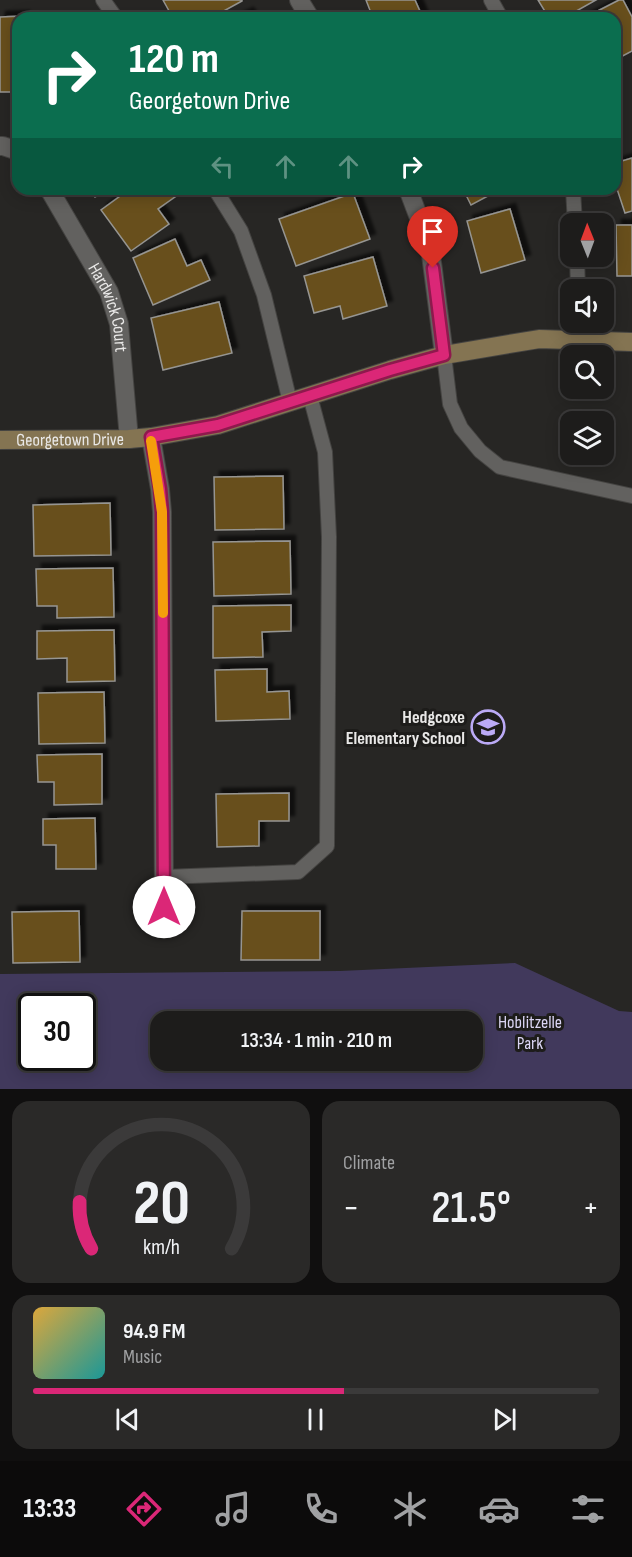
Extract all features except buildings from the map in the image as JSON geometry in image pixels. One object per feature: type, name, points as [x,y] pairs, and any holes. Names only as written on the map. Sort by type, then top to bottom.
[{"type":"street","name":"Hardwick Court","points":[[52,195],[109,292],[113,303],[119,324],[129,439]]},
{"type":"street","points":[[410,195],[430,247],[444,355]]},
{"type":"street","name":"Georgetown Drive","points":[[0,440],[129,439],[218,425],[444,355],[566,333]]},
{"type":"street","name":"Georgetown Drive","points":[[585,333],[632,342]]},
{"type":"street","points":[[151,437],[162,512],[164,907]]},
{"type":"lane","points":[[219,195],[241,231],[264,295],[290,402]]},
{"type":"lane","points":[[573,195],[574,213]]},
{"type":"lane","points":[[444,355],[450,404],[461,428],[480,451],[500,466],[632,496]]},
{"type":"lane","points":[[164,877],[297,872],[327,846],[329,537],[324,452],[310,396]]},
{"type":"green space","name":"Hoblitzelle Park","points":[[515,963],[619,1011],[632,1012],[632,1089],[0,1089],[0,974],[340,971]]},
{"type":"slow traffic","points":[[151,441],[162,512],[163,613]]},
{"type":"place","name":"Hedgcoxe Elementary School","points":[[488,727]]},
{"type":"route","points":[[164,907],[162,512],[151,437],[218,425],[444,355],[433,268]]}]
